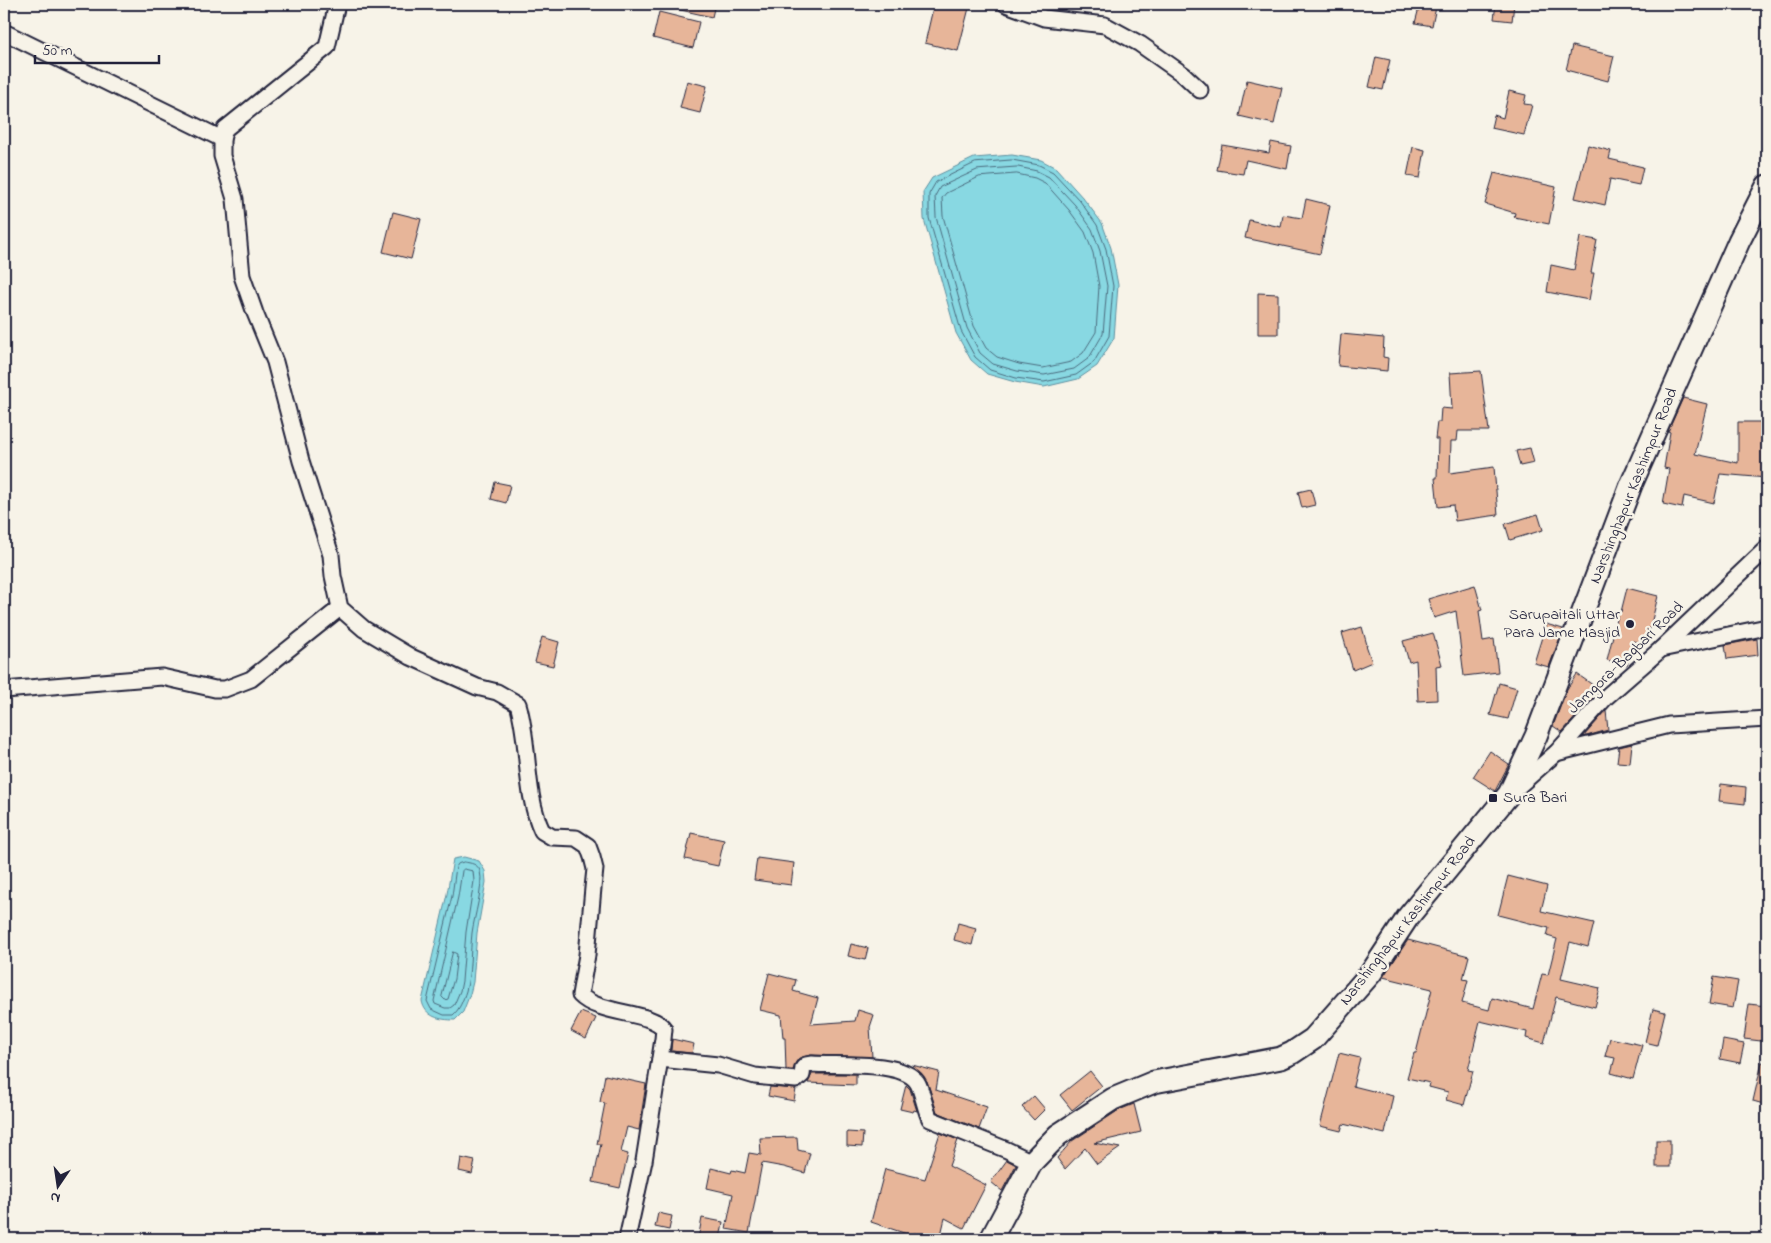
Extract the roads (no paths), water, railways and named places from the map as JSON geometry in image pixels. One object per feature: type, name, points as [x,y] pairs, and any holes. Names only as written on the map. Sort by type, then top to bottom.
[{"type":"main road","name":"Narshinghapur Kashimpur Road","points":[[991,1239],[1032,1162],[1058,1135],[1113,1099],[1154,1082],[1280,1058],[1292,1053],[1314,1038],[1371,973],[1408,917],[1510,794],[1536,736],[1631,485],[1739,241],[1767,186]]},
{"type":"street","points":[[337,4],[327,47],[225,129],[222,139],[222,156],[235,198],[242,276],[275,362],[301,461],[331,555],[333,576],[340,608],[364,628],[411,657],[477,687],[497,692],[518,704],[524,722],[533,800],[542,831],[552,837],[576,838],[588,846],[592,857],[594,870],[593,888],[587,955],[580,995],[602,1007],[656,1021],[664,1029],[644,1161],[627,1239]]},
{"type":"street","points":[[1006,4],[1044,18],[1104,25],[1140,44],[1200,90]]},
{"type":"street","points":[[4,32],[222,139]]},
{"type":"street","name":"Jamgora-Bagbari Road","points":[[1510,794],[1556,753],[1606,697],[1660,650],[1767,548]]},
{"type":"street","points":[[4,690],[162,677],[215,689],[225,689],[250,679],[340,608]]},
{"type":"street","points":[[1660,650],[1767,627]]},
{"type":"street","points":[[1556,753],[1669,725],[1767,719]]},
{"type":"street","points":[[660,1059],[718,1065],[755,1076],[781,1080],[796,1080],[800,1078],[806,1065],[812,1064],[864,1065],[883,1067],[905,1073],[917,1082],[930,1119],[1032,1162]]},
{"type":"water","points":[[1012,155],[1041,160],[1056,168],[1083,198],[1102,223],[1111,248],[1118,285],[1114,338],[1097,366],[1078,379],[1044,387],[1015,382],[987,374],[971,360],[956,333],[924,219],[923,192],[932,178],[974,158]]},
{"type":"water","points":[[464,857],[479,861],[485,871],[486,882],[477,933],[473,982],[463,1012],[455,1020],[444,1019],[430,1014],[426,1011],[422,1001],[447,894],[453,859]]},
{"type":"place","name":"Sarupaitali Uttar Para Jame Masjid","points":[[1630,624]]},
{"type":"place","name":"Sura Bari","points":[[1493,798]]}]
